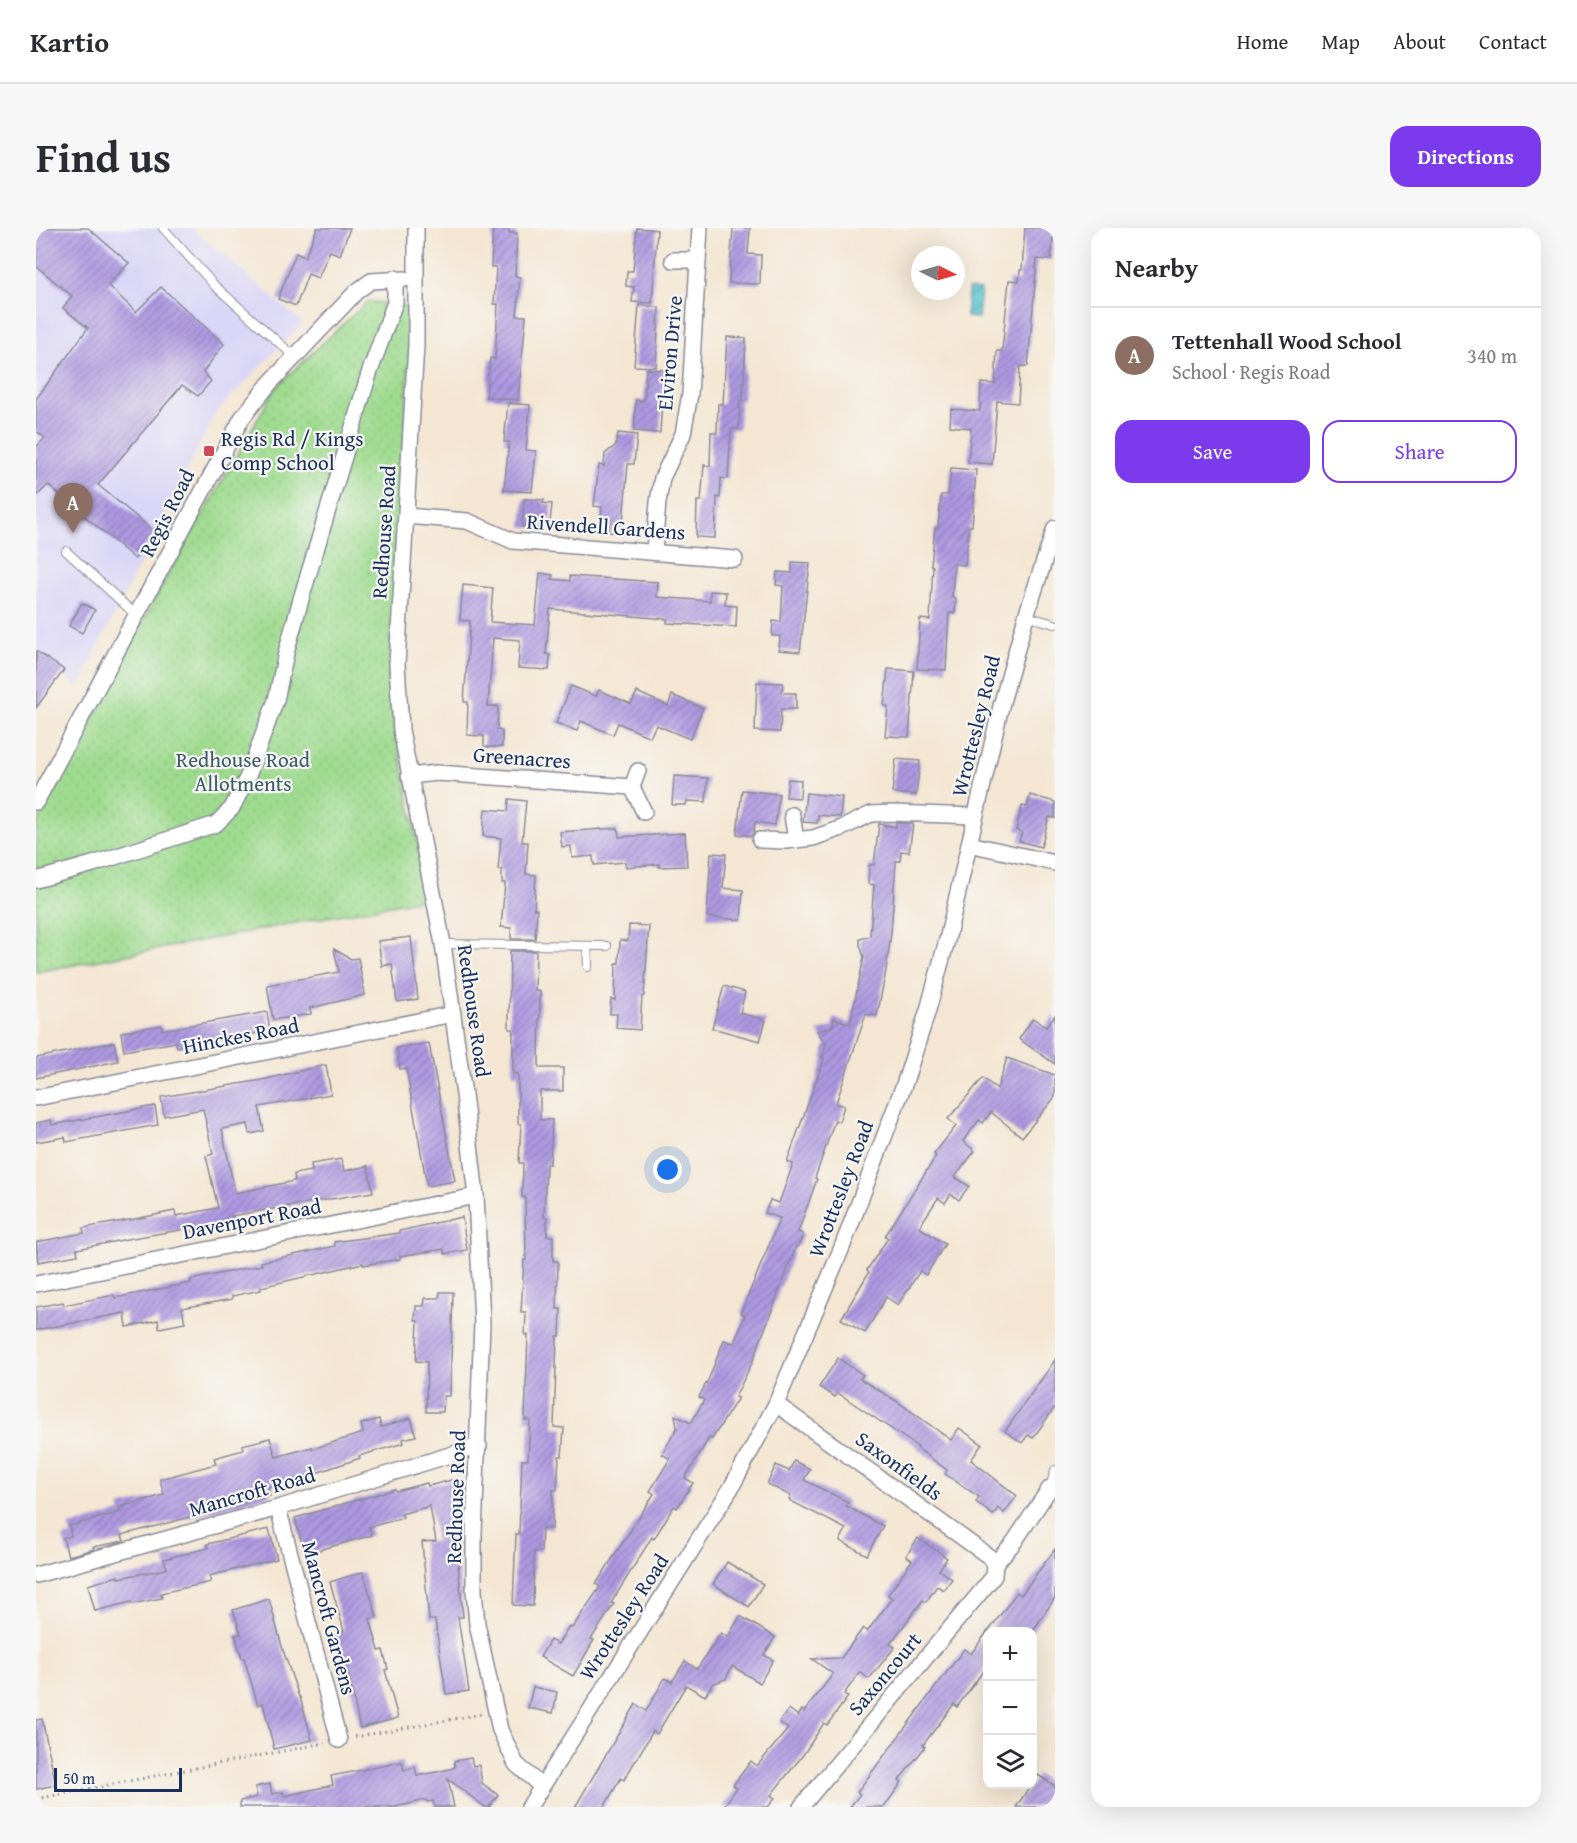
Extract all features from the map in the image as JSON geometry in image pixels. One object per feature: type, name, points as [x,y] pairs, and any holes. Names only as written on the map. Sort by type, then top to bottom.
[{"type":"street","name":"Redhouse Road","points":[[416,228],[416,345],[397,664],[401,730],[443,944],[476,1196],[482,1323],[474,1534],[474,1591],[477,1624],[500,1730],[516,1764],[541,1786]]},
{"type":"street","name":"Elviron Drive","points":[[654,551],[662,478],[683,434],[690,394],[700,228]]},
{"type":"street","points":[[673,260],[698,260]]},
{"type":"street","points":[[36,880],[216,824],[232,808],[248,776],[276,700],[285,653],[301,599],[362,396],[395,302],[395,279]]},
{"type":"street","name":"Regis Road","points":[[36,802],[138,616],[220,456],[242,418],[269,384],[357,291],[371,281],[417,279]]},
{"type":"street","name":"Rivendell Gardens","points":[[406,516],[467,521],[513,541],[735,559]]},
{"type":"street","name":"Wrottesley Road","points":[[529,1807],[731,1488],[776,1404],[843,1245],[905,1082],[945,950],[1000,706],[1055,528]]},
{"type":"street","points":[[638,771],[632,787],[644,812]]},
{"type":"street","name":"Greenacres","points":[[409,776],[437,773],[632,787]]},
{"type":"street","points":[[760,840],[813,838],[872,814],[975,816]]},
{"type":"street","points":[[792,815],[796,840]]},
{"type":"street","points":[[969,844],[1055,863]]},
{"type":"street","name":"Hinckes Road","points":[[36,1098],[453,1014]]},
{"type":"street","name":"Davenport Road","points":[[36,1284],[476,1196]]},
{"type":"street","name":"Saxonfields","points":[[776,1404],[991,1558],[995,1564]]},
{"type":"street","name":"Mancroft Road","points":[[36,1575],[278,1508],[479,1446]]},
{"type":"street","name":"Saxoncourt","points":[[801,1807],[994,1576],[995,1564],[1014,1542],[1050,1488]]},
{"type":"street","name":"Mancroft Gardens","points":[[278,1508],[339,1740]]},
{"type":"lane","points":[[164,228],[215,286],[295,357]]},
{"type":"lane","points":[[66,551],[138,616]]},
{"type":"lane","points":[[1026,616],[1055,624]]},
{"type":"lane","points":[[443,944],[607,946]]},
{"type":"lane","points":[[587,946],[588,968]]},
{"type":"lane","points":[[1050,1488],[1055,1470]]},
{"type":"path","points":[[36,1799],[495,1711]]},
{"type":"shaded area","points":[[36,228],[192,228],[303,323],[216,412],[78,687],[36,649]]},
{"type":"green space","name":"Redhouse Road Allotments","points":[[368,301],[409,307],[409,364],[388,691],[428,898],[36,972],[36,826],[162,586],[276,387]]},
{"type":"water","points":[[968,289],[981,290],[978,318],[966,317]]},
{"type":"building","points":[[36,228],[88,228],[129,263],[108,285],[136,312],[161,287],[224,344],[203,372],[211,381],[198,396],[182,385],[98,485],[155,532],[135,559],[48,485],[36,497],[36,447],[45,438],[36,431],[36,399],[88,328],[63,308],[72,296],[36,266]]},
{"type":"building","points":[[317,228],[350,228],[340,255],[330,251],[318,278],[308,274],[296,306],[278,299],[296,253],[305,257]]},
{"type":"building","points":[[493,228],[509,228],[509,233],[517,233],[515,276],[520,277],[517,316],[526,316],[518,400],[486,397],[490,358],[495,359],[498,304],[494,304],[496,267],[491,267]]},
{"type":"building","points":[[637,228],[657,230],[652,303],[632,302],[634,287],[626,286],[627,271],[633,271]]},
{"type":"building","points":[[733,228],[750,228],[748,254],[761,255],[760,284],[729,283]]},
{"type":"building","points":[[1025,228],[1054,228],[1051,260],[1037,259],[1028,366],[1020,366],[1018,403],[997,401],[992,464],[968,462],[971,428],[950,426],[951,409],[980,411],[981,383],[995,384],[997,351],[1002,351],[1009,280],[1019,281]]},
{"type":"building","points":[[639,305],[659,307],[656,367],[634,366]]},
{"type":"building","points":[[727,337],[746,338],[739,429],[731,429],[728,479],[721,478],[720,498],[717,497],[715,538],[696,537],[697,501],[701,501],[704,465],[710,466],[711,432],[717,433],[718,404],[723,404]]},
{"type":"building","points":[[646,369],[664,370],[660,433],[634,431],[636,400],[644,401]]},
{"type":"building","points":[[508,403],[530,405],[526,450],[536,451],[532,492],[504,490],[509,442],[504,442]]},
{"type":"building","points":[[618,433],[637,435],[634,464],[628,464],[622,533],[608,532],[609,521],[601,520],[602,507],[594,506],[599,465],[604,466],[605,454],[616,445]]},
{"type":"building","points":[[951,468],[976,470],[972,526],[969,526],[965,565],[954,564],[952,597],[956,598],[955,613],[949,613],[946,670],[917,669],[920,619],[930,620],[933,566],[931,565],[935,528],[938,528],[941,495],[948,495]]},
{"type":"building","points":[[524,499],[544,500],[543,503],[552,504],[550,522],[539,521],[539,528],[522,527]]},
{"type":"building","points":[[792,562],[810,563],[800,652],[779,650],[780,636],[772,636],[773,621],[781,622],[783,586],[776,585],[777,572],[792,573]]},
{"type":"building","points":[[540,573],[553,575],[552,579],[570,581],[570,576],[658,582],[657,597],[710,601],[710,591],[726,592],[725,605],[737,606],[736,627],[667,623],[667,619],[550,609],[546,654],[550,655],[549,670],[518,668],[520,640],[493,638],[488,706],[498,706],[497,730],[502,731],[502,747],[484,747],[484,736],[467,735],[468,702],[464,702],[470,621],[460,620],[463,585],[493,588],[490,622],[535,625]]},
{"type":"building","points":[[82,603],[95,610],[82,633],[69,626]]},
{"type":"building","points":[[36,651],[64,670],[36,708]]},
{"type":"building","points":[[888,669],[914,671],[909,737],[885,736],[888,706],[884,706]]},
{"type":"building","points":[[757,682],[783,683],[782,693],[796,693],[796,709],[781,709],[780,732],[755,731]]},
{"type":"building","points":[[571,686],[596,696],[599,690],[631,704],[637,692],[668,706],[672,695],[703,708],[690,739],[656,725],[650,737],[618,723],[613,735],[581,721],[577,731],[556,723]]},
{"type":"building","points":[[896,759],[920,761],[916,795],[892,793]]},
{"type":"building","points":[[674,776],[708,778],[706,802],[687,801],[686,805],[672,805]]},
{"type":"building","points":[[788,779],[801,780],[800,798],[786,797]]},
{"type":"building","points":[[742,790],[779,794],[775,825],[755,822],[751,836],[737,834]]},
{"type":"building","points":[[806,793],[842,797],[840,817],[818,815],[817,823],[803,822]]},
{"type":"building","points":[[1030,795],[1055,802],[1055,818],[1049,817],[1041,847],[1019,841],[1022,832],[1016,830],[1022,806],[1027,807]]},
{"type":"building","points":[[509,799],[526,801],[522,842],[528,842],[526,874],[536,875],[535,939],[511,939],[511,928],[501,927],[505,883],[502,883],[502,870],[498,870],[501,838],[483,836],[485,809],[508,811]]},
{"type":"building","points":[[896,823],[913,824],[909,852],[901,851],[900,861],[896,861],[891,933],[877,1016],[866,1014],[836,1103],[844,1106],[839,1122],[835,1120],[798,1232],[803,1234],[798,1247],[796,1246],[752,1363],[735,1397],[738,1398],[712,1439],[709,1438],[685,1478],[693,1483],[677,1508],[674,1506],[654,1539],[652,1537],[611,1603],[614,1604],[591,1639],[594,1640],[573,1676],[540,1657],[550,1640],[558,1644],[569,1626],[572,1628],[600,1587],[596,1584],[654,1494],[650,1491],[670,1459],[662,1454],[677,1428],[675,1415],[691,1423],[704,1400],[699,1397],[724,1340],[734,1343],[745,1315],[741,1313],[780,1218],[765,1213],[770,1200],[779,1203],[793,1164],[787,1162],[824,1059],[822,1058],[826,1044],[817,1031],[832,1027],[834,1018],[850,1024],[864,957],[860,939],[870,936],[874,885],[868,884],[869,865],[874,865],[879,824],[896,827]]},
{"type":"building","points":[[618,828],[619,837],[685,833],[687,866],[659,867],[659,864],[626,867],[625,862],[594,865],[593,856],[572,858],[571,846],[562,847],[560,832]]},
{"type":"building","points":[[711,853],[726,854],[723,888],[743,890],[741,920],[707,917]]},
{"type":"building","points":[[629,925],[649,926],[640,1030],[616,1028],[617,1014],[610,1014],[611,999],[615,1000],[616,963],[619,963],[620,940],[628,941]]},
{"type":"building","points":[[411,937],[418,999],[397,1002],[392,964],[382,966],[378,941]]},
{"type":"building","points":[[334,949],[351,959],[358,958],[365,995],[310,1008],[311,1014],[273,1020],[267,985],[339,972]]},
{"type":"building","points":[[510,951],[536,951],[535,991],[540,991],[539,1068],[563,1068],[563,1091],[540,1091],[540,1120],[552,1120],[550,1164],[546,1164],[544,1217],[547,1217],[547,1236],[553,1236],[553,1261],[558,1261],[557,1309],[561,1309],[560,1336],[557,1336],[554,1427],[564,1428],[562,1456],[559,1456],[557,1490],[553,1490],[552,1529],[542,1528],[541,1552],[534,1552],[533,1606],[513,1605],[522,1460],[528,1460],[530,1420],[525,1420],[528,1335],[525,1335],[526,1312],[521,1312],[524,1260],[526,1260],[525,1197],[522,1197],[523,1163],[519,1163],[521,1124],[518,1124],[518,1074],[513,1074],[513,1029],[509,1029]]},
{"type":"building","points":[[724,986],[745,992],[740,1013],[766,1020],[760,1041],[712,1028]]},
{"type":"building","points":[[267,1012],[270,1031],[177,1047],[176,1042],[124,1051],[121,1032],[161,1025],[162,1030]]},
{"type":"building","points":[[1055,1015],[1055,1064],[1019,1039],[1033,1018],[1046,1027]]},
{"type":"building","points":[[114,1042],[118,1061],[36,1078],[36,1058]]},
{"type":"building","points":[[429,1043],[455,1181],[427,1186],[406,1068],[400,1069],[397,1048]]},
{"type":"building","points":[[1007,1058],[1055,1075],[1055,1097],[1022,1137],[991,1112],[983,1123],[979,1120],[963,1141],[975,1151],[955,1177],[969,1186],[959,1200],[951,1194],[945,1203],[938,1198],[919,1227],[945,1244],[926,1275],[920,1271],[898,1305],[886,1297],[865,1333],[841,1319],[869,1272],[867,1270],[888,1238],[885,1236],[936,1156],[934,1154],[956,1126],[948,1119],[983,1078],[997,1089]]},
{"type":"building","points":[[326,1065],[331,1094],[259,1107],[264,1131],[250,1134],[248,1124],[222,1129],[235,1193],[295,1181],[294,1174],[312,1171],[311,1164],[341,1159],[344,1171],[368,1166],[373,1192],[231,1216],[232,1225],[192,1232],[191,1228],[127,1239],[77,1249],[78,1255],[38,1262],[36,1242],[84,1233],[83,1228],[175,1211],[176,1216],[218,1208],[206,1156],[213,1154],[203,1109],[164,1116],[161,1097],[262,1080]]},
{"type":"building","points":[[155,1106],[158,1125],[66,1142],[65,1137],[36,1142],[36,1123],[51,1120],[52,1125]]},
{"type":"building","points":[[462,1217],[467,1250],[445,1254],[444,1249],[400,1256],[400,1259],[363,1265],[363,1263],[261,1287],[261,1290],[232,1296],[232,1299],[182,1308],[185,1323],[159,1328],[158,1320],[127,1327],[125,1313],[36,1330],[36,1307],[63,1302],[64,1305],[114,1295],[115,1298],[191,1283],[190,1280],[262,1265],[261,1262],[335,1246],[334,1242],[399,1233],[399,1231]]},
{"type":"building","points":[[440,1292],[453,1292],[450,1396],[444,1396],[443,1412],[426,1412],[427,1362],[416,1361],[418,1321],[415,1320],[416,1306],[424,1306],[425,1298],[439,1298]]},
{"type":"building","points":[[838,1358],[863,1375],[860,1379],[898,1402],[951,1440],[959,1428],[982,1444],[971,1460],[1017,1496],[1004,1513],[998,1508],[993,1515],[976,1502],[979,1497],[945,1474],[947,1470],[918,1447],[838,1393],[835,1397],[819,1387]]},
{"type":"building","points":[[1055,1360],[1055,1407],[1033,1438],[1028,1435],[1022,1443],[1005,1431]]},
{"type":"building","points":[[411,1418],[416,1436],[403,1439],[404,1443],[268,1487],[270,1496],[122,1535],[124,1541],[93,1547],[94,1549],[68,1556],[63,1538],[71,1536],[69,1526],[121,1512],[119,1507],[164,1495],[160,1479],[216,1464],[214,1458],[243,1450],[242,1445],[270,1438],[276,1457],[312,1447],[312,1449],[363,1433],[361,1424],[379,1419],[381,1427]]},
{"type":"building","points":[[794,1461],[810,1469],[804,1480],[848,1502],[846,1506],[883,1526],[867,1555],[840,1541],[846,1529],[789,1500],[791,1496],[767,1484],[776,1465],[789,1471]]},
{"type":"building","points":[[456,1479],[461,1498],[455,1500],[460,1531],[455,1532],[463,1617],[458,1617],[469,1691],[446,1694],[435,1620],[429,1620],[422,1542],[436,1541],[430,1506],[401,1514],[403,1518],[369,1527],[372,1535],[305,1554],[295,1518],[395,1489],[396,1491],[427,1483],[428,1486]]},
{"type":"building","points":[[269,1529],[277,1559],[209,1576],[211,1582],[161,1593],[162,1598],[132,1604],[131,1602],[95,1611],[88,1585],[118,1576],[118,1578],[167,1569],[164,1559],[208,1548],[207,1544]]},
{"type":"building","points":[[918,1538],[947,1558],[939,1570],[952,1579],[944,1590],[937,1586],[926,1602],[923,1600],[890,1644],[895,1647],[869,1679],[860,1672],[844,1694],[848,1697],[827,1725],[824,1723],[803,1755],[771,1795],[775,1798],[768,1807],[723,1807],[737,1788],[733,1785],[751,1761],[757,1766],[788,1729],[779,1722],[789,1709],[798,1716],[802,1710],[804,1712],[833,1674],[812,1659],[841,1658],[863,1628],[867,1632],[892,1598],[888,1595],[912,1560],[906,1556]]},
{"type":"building","points":[[1055,1549],[1055,1598],[1035,1627],[992,1627],[1017,1592],[1021,1595]]},
{"type":"building","points":[[727,1562],[763,1584],[749,1607],[713,1584]]},
{"type":"building","points":[[363,1572],[377,1617],[370,1619],[379,1651],[383,1650],[388,1669],[385,1670],[398,1718],[360,1728],[342,1647],[338,1648],[335,1634],[344,1631],[330,1582]]},
{"type":"building","points":[[269,1599],[312,1740],[274,1749],[263,1703],[258,1705],[235,1635],[241,1634],[233,1610]]},
{"type":"building","points":[[740,1616],[775,1637],[764,1655],[773,1660],[760,1683],[732,1666],[726,1679],[712,1684],[705,1696],[686,1685],[657,1734],[653,1731],[624,1780],[621,1778],[604,1807],[575,1807],[636,1704],[646,1711],[665,1678],[672,1682],[685,1661],[697,1669],[721,1633],[728,1637]]},
{"type":"building","points":[[983,1638],[983,1671],[957,1707],[954,1704],[923,1745],[925,1747],[899,1780],[902,1782],[884,1807],[850,1807],[860,1794],[857,1792],[964,1649],[971,1654]]},
{"type":"building","points":[[533,1687],[557,1692],[553,1713],[528,1708]]},
{"type":"building","points":[[42,1719],[56,1785],[36,1789],[36,1720]]},
{"type":"building","points":[[471,1758],[473,1766],[479,1765],[482,1783],[498,1795],[489,1807],[485,1807],[448,1779],[454,1807],[435,1807],[433,1801],[427,1802],[426,1800],[395,1807],[240,1807],[240,1801],[257,1797],[255,1787],[270,1784],[272,1794],[283,1792],[284,1796],[333,1785],[331,1776],[402,1762],[404,1770],[415,1767],[417,1776],[450,1769],[455,1767],[454,1761]]},
{"type":"building","points":[[1037,1776],[1055,1786],[1055,1807],[1016,1807],[1028,1789],[1037,1789]]},
{"type":"place","name":"Regis Rd / Kings Comp School","points":[[209,451]]},
{"type":"place","name":"Tettenhall Wood School","points":[[73,533]]}]
